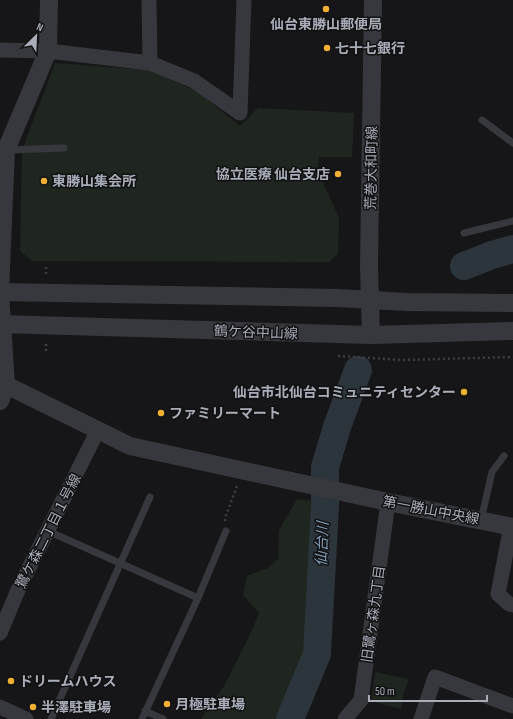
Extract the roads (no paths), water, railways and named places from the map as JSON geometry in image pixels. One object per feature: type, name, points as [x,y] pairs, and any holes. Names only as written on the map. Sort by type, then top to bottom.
[{"type":"street","points":[[3,393],[0,292],[3,150],[48,51],[49,0]]},
{"type":"street","points":[[149,0],[150,63]]},
{"type":"street","points":[[0,50],[48,51],[150,63],[194,81],[240,113],[244,0]]},
{"type":"street","name":"荒巻大和町線","points":[[371,336],[369,266],[373,0]]},
{"type":"street","points":[[0,292],[370,299],[407,302],[513,303]]},
{"type":"street","name":"鶴ケ谷中山線","points":[[1,324],[371,336],[513,331]]},
{"type":"street","name":"第一勝山中央線","points":[[3,393],[98,430],[130,446],[388,502],[512,526]]},
{"type":"street","name":"鷺ケ森二丁目１号線","points":[[0,633],[18,590],[98,430]]},
{"type":"street","name":"旧鷺ヶ森九丁目","points":[[345,719],[361,700],[388,502]]},
{"type":"street","points":[[512,526],[498,594],[508,604],[513,605]]},
{"type":"street","points":[[421,719],[435,677],[513,706]]},
{"type":"street","points":[[0,708],[26,719]]},
{"type":"lane","points":[[482,120],[513,143]]},
{"type":"lane","points":[[3,150],[64,148]]},
{"type":"lane","points":[[464,233],[513,221]]},
{"type":"lane","points":[[481,520],[492,472],[504,456]]},
{"type":"lane","points":[[51,719],[150,497]]},
{"type":"lane","points":[[142,719],[198,598],[226,531]]},
{"type":"lane","points":[[48,532],[198,598]]},
{"type":"lane","points":[[145,711],[163,719]]},
{"type":"waterway","name":"仙台川","points":[[464,266],[492,255],[513,249]]},
{"type":"waterway","name":"仙台川","points":[[290,719],[317,654],[325,506],[325,467],[337,427],[358,370]]},
{"type":"place","name":"仙台東勝山郵便局","points":[[326,9]]},
{"type":"place","name":"七十七銀行","points":[[327,48]]},
{"type":"place","name":"協立医療 仙台支店","points":[[338,174]]},
{"type":"place","name":"東勝山集会所","points":[[44,181]]},
{"type":"place","name":"仙台市北仙台コミュニティセンター","points":[[464,392]]},
{"type":"place","name":"ファミリーマート","points":[[161,413]]},
{"type":"place","name":"ドリームハウス","points":[[11,681]]},
{"type":"place","name":"月極駐車場","points":[[167,704]]},
{"type":"place","name":"半澤駐車場","points":[[33,707]]}]
